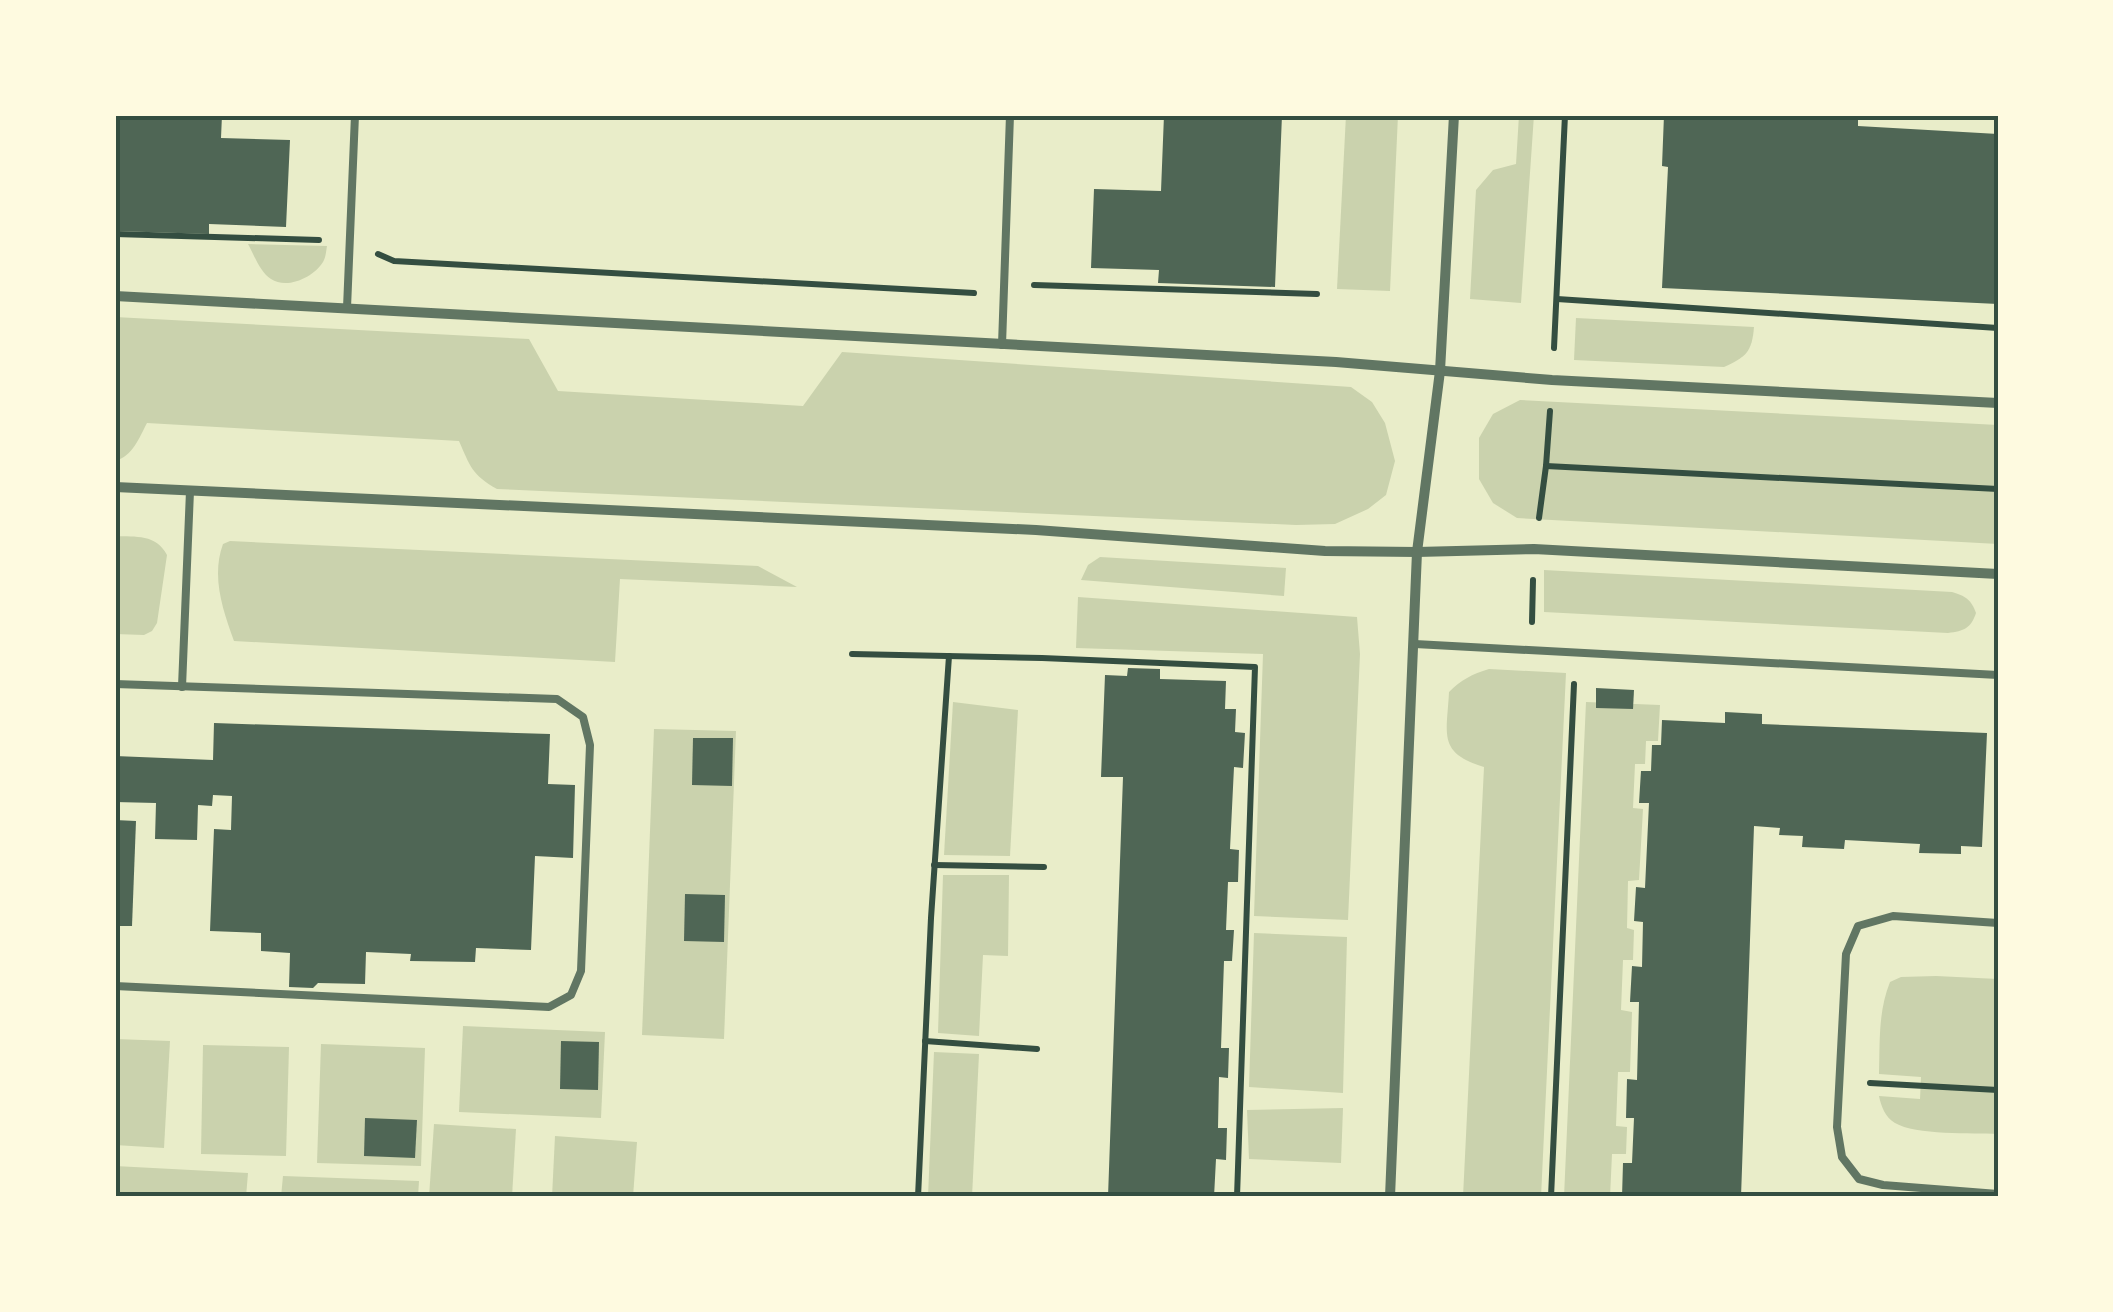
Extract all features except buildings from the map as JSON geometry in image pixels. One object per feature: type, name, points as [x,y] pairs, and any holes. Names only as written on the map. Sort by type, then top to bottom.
[{"type":"street","points":[[1390,1197],[1417,552],[1440,370],[1454,115]]},
{"type":"street","points":[[115,296],[1336,362],[1552,380],[1998,403]]},
{"type":"street","points":[[115,487],[1036,530],[1326,552],[1534,549],[1998,574]]},
{"type":"lane","points":[[347,308],[355,115]]},
{"type":"lane","points":[[1002,345],[1010,115]]},
{"type":"lane","points":[[182,687],[190,491]]},
{"type":"lane","points":[[1414,644],[1998,675]]},
{"type":"lane","points":[[115,684],[557,699],[583,716],[590,746],[581,971],[571,995],[550,1007],[115,986]]},
{"type":"lane","points":[[1998,923],[1892,916],[1858,926],[1846,954],[1837,1128],[1842,1157],[1859,1179],[1883,1186],[1998,1194]]},
{"type":"path","points":[[115,234],[350,242],[394,261],[1005,294],[1031,284],[1317,294]]},
{"type":"path","points":[[1557,300],[1998,328]]},
{"type":"path","points":[[1546,466],[1998,489]]},
{"type":"path","points":[[1551,1197],[1576,652]]},
{"type":"path","points":[[852,654],[1255,667],[1237,1197]]},
{"type":"path","points":[[918,1197],[934,865],[949,656]]},
{"type":"path","points":[[934,865],[1044,867]]},
{"type":"path","points":[[925,1042],[1037,1049]]},
{"type":"path","points":[[1839,1082],[1998,1090]]},
{"type":"green space","points":[[1346,115],[1398,115],[1390,291],[1337,289]]},
{"type":"green space","points":[[1519,115],[1534,115],[1521,303],[1470,299],[1476,190],[1493,170],[1516,164]]},
{"type":"green space","points":[[248,244],[327,246],[324,260],[313,273],[285,283],[267,276]]},
{"type":"green space","points":[[115,317],[529,339],[558,391],[803,406],[842,352],[1351,387],[1372,402],[1385,423],[1395,461],[1386,495],[1368,509],[1335,524],[1296,525],[497,489],[473,469],[459,441],[147,423],[131,451],[115,461]]},
{"type":"green space","points":[[1576,318],[1754,327],[1746,353],[1724,367],[1574,360]]},
{"type":"green space","points":[[1520,400],[1998,425],[1998,544],[1517,518],[1493,503],[1479,479],[1479,438],[1493,414]]},
{"type":"green space","points":[[115,536],[151,540],[167,555],[157,623],[144,635],[115,634]]},
{"type":"green space","points":[[230,541],[758,566],[797,587],[620,579],[615,662],[234,641],[218,581],[223,544]]},
{"type":"green space","points":[[1100,557],[1286,568],[1284,596],[1081,580],[1088,565]]},
{"type":"green space","points":[[1544,570],[1952,592],[1967,599],[1976,613],[1966,628],[1948,633],[1544,612]]},
{"type":"green space","points":[[1078,597],[1357,617],[1360,654],[1348,920],[1254,916],[1263,654],[1076,648]]},
{"type":"green space","points":[[1489,669],[1566,673],[1541,1197],[1463,1197],[1484,767],[1452,748],[1447,719],[1449,692],[1467,678]]},
{"type":"green space","points":[[953,702],[1018,710],[1010,856],[944,855]]},
{"type":"green space","points":[[1586,702],[1660,705],[1658,741],[1646,741],[1645,764],[1635,764],[1633,808],[1643,809],[1639,880],[1628,881],[1627,928],[1634,930],[1633,960],[1623,960],[1621,1010],[1632,1012],[1630,1072],[1618,1072],[1616,1126],[1627,1127],[1626,1154],[1612,1154],[1610,1197],[1564,1197]]},
{"type":"green space","points":[[654,729],[736,731],[724,1039],[642,1035]]},
{"type":"green space","points":[[943,875],[1009,875],[1008,956],[983,955],[979,1036],[938,1033]]},
{"type":"green space","points":[[1254,933],[1347,937],[1343,1093],[1249,1087]]},
{"type":"green space","points":[[1901,977],[1998,979],[1998,1134],[1916,1130],[1895,1123],[1882,1107],[1879,1096],[1920,1099],[1921,1077],[1879,1074],[1882,1016],[1890,982]]},
{"type":"green space","points":[[463,1026],[605,1032],[601,1118],[459,1112]]},
{"type":"green space","points":[[115,1039],[170,1041],[164,1148],[115,1145]]},
{"type":"green space","points":[[321,1044],[425,1048],[421,1166],[317,1163]]},
{"type":"green space","points":[[203,1045],[289,1047],[286,1156],[201,1154]]},
{"type":"green space","points":[[934,1052],[979,1054],[972,1197],[928,1197]]},
{"type":"green space","points":[[1343,1108],[1341,1163],[1249,1159],[1247,1110]]},
{"type":"green space","points":[[434,1124],[516,1129],[512,1197],[429,1197]]},
{"type":"green space","points":[[555,1136],[637,1142],[633,1197],[552,1197]]},
{"type":"green space","points":[[115,1166],[248,1173],[246,1197],[115,1197]]},
{"type":"green space","points":[[283,1176],[419,1181],[418,1197],[281,1197]]}]
